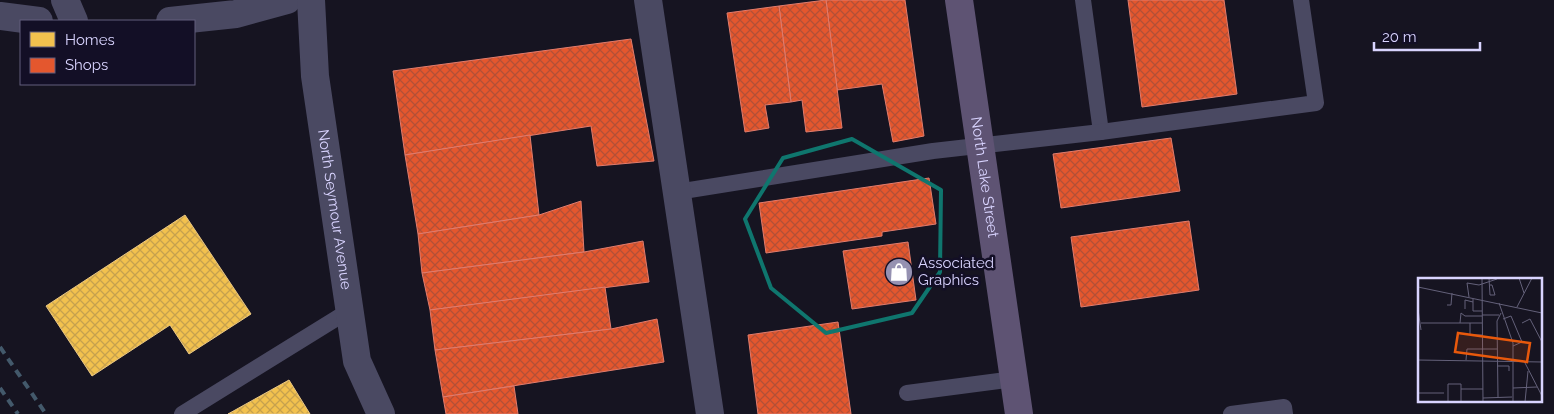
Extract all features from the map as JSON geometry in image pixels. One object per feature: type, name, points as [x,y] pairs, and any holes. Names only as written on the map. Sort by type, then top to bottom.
[{"type":"main road","name":"North Lake Street","points":[[959,0],[1019,414]]},
{"type":"street","points":[[65,0],[74,20]]},
{"type":"street","points":[[179,20],[236,14],[287,0]]},
{"type":"street","name":"North Seymour Avenue","points":[[310,0],[315,76],[357,361],[381,414]]},
{"type":"street","points":[[648,0],[710,414]]},
{"type":"street","points":[[0,16],[31,20]]},
{"type":"lane","points":[[1082,0],[1101,132]]},
{"type":"lane","points":[[677,192],[793,172],[980,145],[1101,132],[1316,103],[1301,0]]},
{"type":"lane","points":[[182,414],[350,310]]},
{"type":"lane","points":[[908,393],[1014,379]]},
{"type":"lane","points":[[1231,414],[1284,407],[1285,414]]},
{"type":"highlighted area","points":[[852,139],[941,190],[940,272],[912,313],[826,333],[771,288],[745,219],[783,158]]},
{"type":"building: Homes","points":[[185,215],[251,314],[189,354],[170,325],[92,376],[46,306]]},
{"type":"building: Homes","points":[[289,380],[310,414],[228,414]]},
{"type":"building: Shops","points":[[826,0],[905,0],[924,136],[893,142],[882,84],[837,90]]},
{"type":"building: Shops","points":[[826,0],[842,128],[806,132],[802,100],[791,102],[779,6]]},
{"type":"building: Shops","points":[[1128,0],[1224,0],[1237,94],[1142,107]]},
{"type":"building: Shops","points":[[779,6],[791,102],[765,105],[769,128],[745,132],[727,13]]},
{"type":"building: Shops","points":[[631,39],[654,161],[597,166],[591,126],[405,155],[393,71]]},
{"type":"building: Shops","points":[[530,135],[539,215],[418,234],[405,155]]},
{"type":"building: Shops","points":[[1171,138],[1180,191],[1061,208],[1053,154]]},
{"type":"building: Shops","points":[[929,178],[936,224],[882,232],[882,236],[766,253],[759,203]]},
{"type":"building: Shops","points":[[581,201],[584,252],[422,273],[418,234],[539,215]]},
{"type":"building: Shops","points":[[1189,221],[1199,290],[1081,307],[1071,237]]},
{"type":"building: Shops","points":[[643,241],[649,282],[430,310],[422,273],[584,252]]},
{"type":"building: Shops","points":[[908,242],[916,300],[852,309],[843,251]]},
{"type":"building: Shops","points":[[605,287],[611,329],[435,350],[430,310]]},
{"type":"building: Shops","points":[[657,319],[664,362],[443,397],[435,350],[611,329]]},
{"type":"building: Shops","points":[[838,322],[851,414],[758,414],[748,335]]},
{"type":"building: Shops","points":[[514,386],[518,414],[446,414],[443,397]]},
{"type":"railway","points":[[0,347],[46,414]]},
{"type":"railway","points":[[0,388],[18,414]]},
{"type":"place","name":"Associated Graphics","points":[[899,272]]}]
